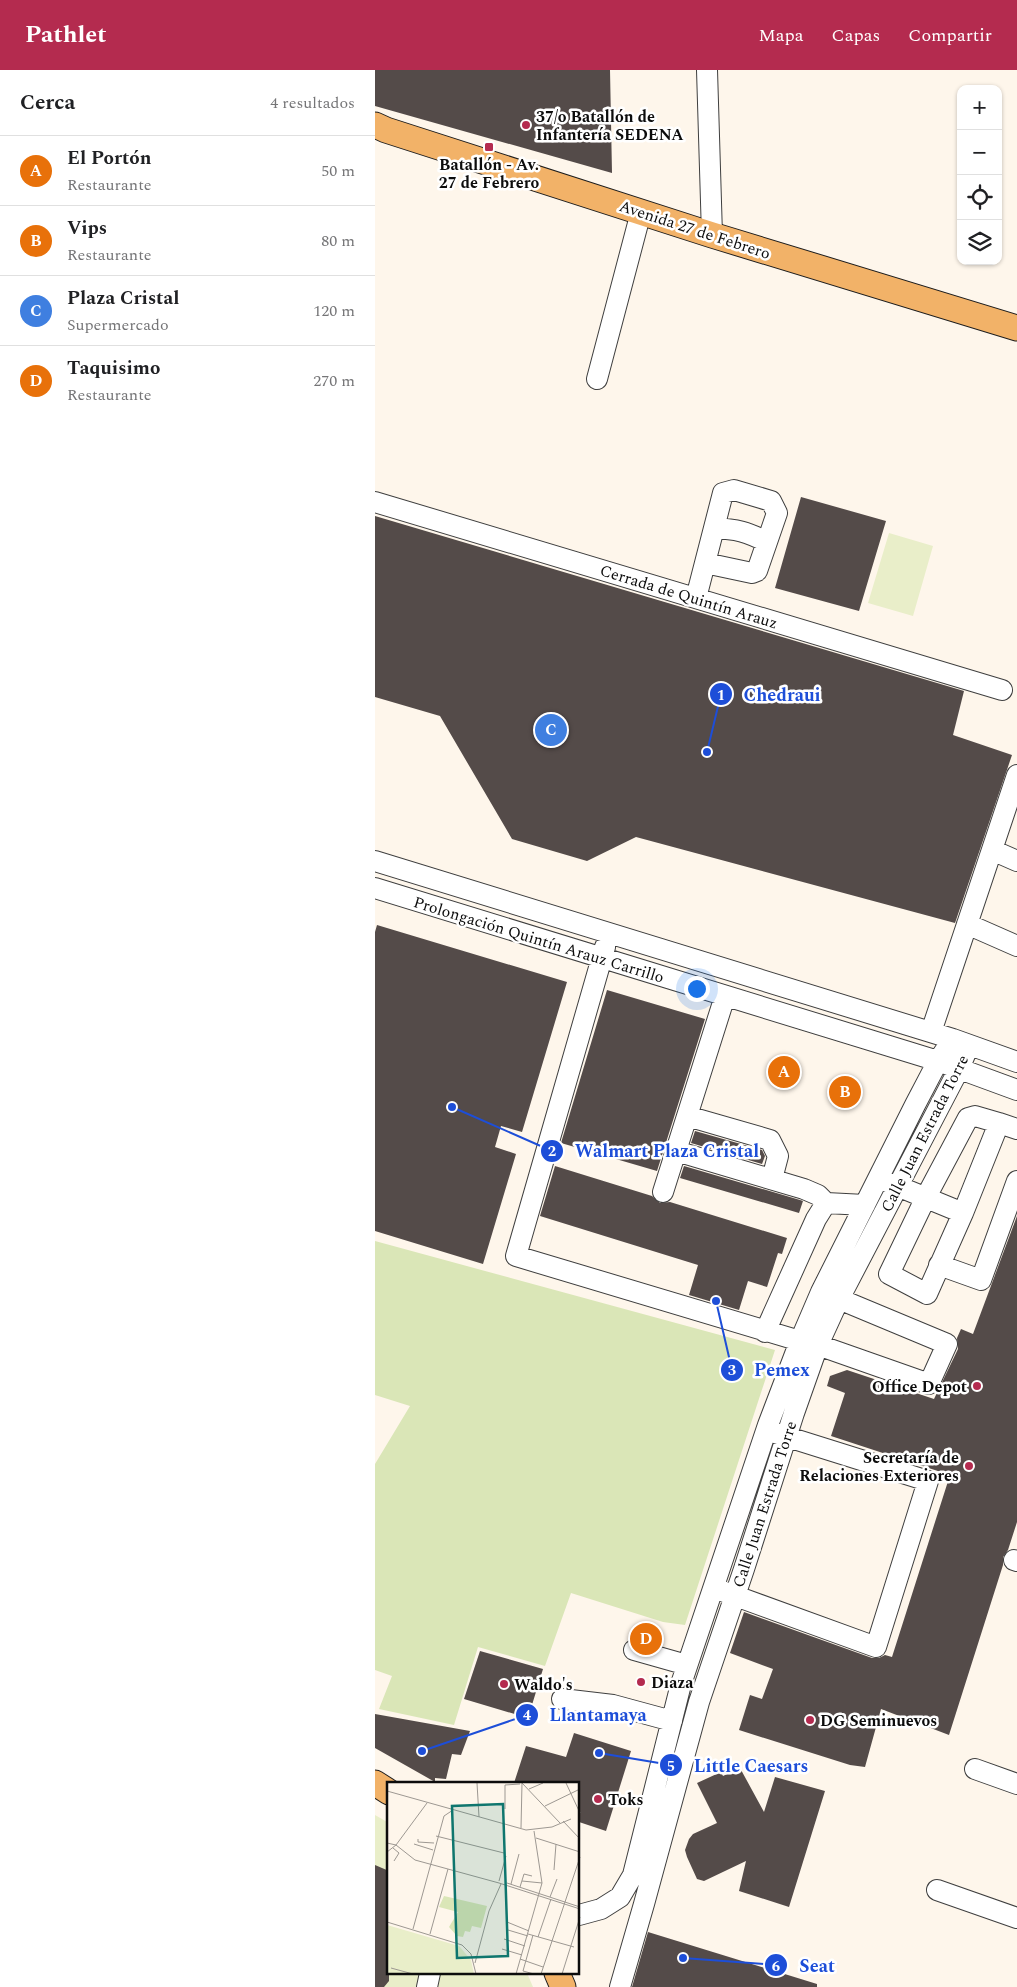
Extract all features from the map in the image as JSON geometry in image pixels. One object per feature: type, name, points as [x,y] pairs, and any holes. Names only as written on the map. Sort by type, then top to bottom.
[{"type":"main road","name":"Avenida 27 de Febrero","points":[[379,129],[712,235],[1017,328]]},
{"type":"main road","points":[[375,1783],[387,1791]]},
{"type":"main road","points":[[557,1974],[563,1987]]},
{"type":"street","points":[[707,70],[712,235]]},
{"type":"street","points":[[597,379],[641,212]]},
{"type":"street","points":[[696,598],[705,563],[723,493],[734,490],[771,501],[777,513],[757,571],[752,573],[705,563]]},
{"type":"street","name":"Cerrada de Quintín Arauz","points":[[375,502],[1002,690]]},
{"type":"street","points":[[714,528],[737,529],[749,532],[767,542]]},
{"type":"street","points":[[931,1032],[1017,775]]},
{"type":"street","points":[[992,850],[1017,861]]},
{"type":"street","name":"Prolongación Quintín Arauz Carrillo","points":[[375,861],[931,1032],[1017,1062]]},
{"type":"street","name":"Prolongación Quintín Arauz Carrillo","points":[[375,888],[938,1061],[1017,1090]]},
{"type":"street","points":[[967,924],[1017,946]]},
{"type":"street","points":[[609,933],[517,1256],[765,1332],[817,1346],[929,1384],[947,1344],[844,1301]]},
{"type":"street","points":[[783,1014],[790,989]]},
{"type":"street","points":[[663,1192],[725,996]]},
{"type":"street","name":"Calle Juan Estrada Torre","points":[[580,1915],[601,1909],[620,1897],[633,1874],[687,1665],[767,1430],[844,1301],[888,1182],[938,1061],[961,1042]]},
{"type":"street","name":"Calle Juan Estrada Torre","points":[[620,1987],[699,1702],[817,1346],[821,1292],[865,1205],[888,1182],[959,1069],[961,1042]]},
{"type":"street","points":[[687,1116],[770,1140],[778,1156],[772,1179]]},
{"type":"street","points":[[975,1116],[1008,1126],[963,1213],[927,1294],[889,1274],[925,1197],[968,1118],[975,1116]]},
{"type":"street","points":[[676,1151],[804,1189],[818,1195],[826,1203],[865,1205]]},
{"type":"street","points":[[939,1265],[981,1280],[1017,1181]]},
{"type":"street","points":[[888,1182],[963,1213]]},
{"type":"street","points":[[765,1332],[816,1219],[826,1203]]},
{"type":"street","points":[[713,1588],[876,1647],[929,1481],[767,1430]]},
{"type":"street","points":[[634,1650],[687,1665]]},
{"type":"street","points":[[562,1699],[613,1706],[670,1728],[687,1744]]},
{"type":"street","points":[[975,1769],[1017,1784]]},
{"type":"street","points":[[937,1890],[1017,1918]]},
{"type":"street","points":[[427,1987],[430,1974]]},
{"type":"green space","points":[[889,533],[933,546],[913,616],[868,603]]},
{"type":"green space","points":[[375,1241],[775,1350],[685,1625],[663,1622],[571,1593],[545,1666],[478,1647],[454,1725],[379,1709],[392,1676],[375,1670],[375,1464],[410,1406],[375,1395]]},
{"type":"green space","points":[[375,1815],[387,1822],[387,1974],[527,1974],[533,1987],[375,1987]]},
{"type":"building","name":"37/o Batallón de Infantería SEDENA","points":[[375,70],[610,70],[612,173],[375,106]]},
{"type":"building","points":[[801,497],[886,521],[859,611],[775,588]]},
{"type":"building","points":[[375,516],[964,691],[953,735],[1012,755],[955,923],[636,837],[587,861],[512,839],[440,716],[375,697]]},
{"type":"building","points":[[377,925],[567,982],[522,1132],[501,1126],[495,1147],[516,1154],[483,1264],[375,1231],[375,932]]},
{"type":"building","points":[[607,990],[705,1019],[657,1171],[561,1143]]},
{"type":"building","points":[[695,1131],[762,1150],[765,1156],[762,1164],[691,1143]]},
{"type":"building","points":[[555,1166],[652,1196],[660,1203],[670,1202],[787,1238],[782,1254],[778,1253],[767,1287],[748,1281],[739,1310],[689,1295],[698,1265],[540,1216]]},
{"type":"building","points":[[684,1166],[803,1201],[799,1213],[680,1178]]},
{"type":"building","points":[[1017,1216],[1017,1522],[1008,1550],[1003,1557],[1003,1565],[949,1735],[881,1709],[865,1767],[850,1765],[739,1730],[750,1695],[762,1699],[773,1669],[730,1653],[744,1612],[872,1658],[879,1658],[885,1655],[892,1657],[950,1475],[831,1436],[845,1393],[827,1386],[830,1376],[847,1370],[934,1399],[958,1349],[957,1338],[961,1329],[973,1334]]},
{"type":"building","points":[[639,1628],[657,1633],[654,1643],[636,1638]]},
{"type":"building","name":"Waldo's","points":[[480,1651],[543,1669],[528,1718],[464,1699]]},
{"type":"building","points":[[375,1714],[470,1731],[461,1755],[452,1754],[446,1779],[435,1778],[435,1782],[375,1748]]},
{"type":"building","name":"Toks","points":[[574,1733],[631,1751],[606,1831],[580,1822],[580,1782],[514,1782],[526,1746],[566,1757]]},
{"type":"building","points":[[740,1768],[764,1812],[775,1777],[825,1791],[789,1907],[739,1891],[746,1861],[704,1881],[697,1879],[687,1857],[685,1850],[693,1834],[717,1823],[697,1783],[721,1772],[723,1776]]},
{"type":"building","points":[[375,1865],[387,1870],[387,1974],[389,1974],[389,1981],[384,1987],[375,1987]]},
{"type":"building","points":[[648,1932],[817,1984],[817,1987],[632,1987]]},
{"type":"place","name":"37/o Batallón de Infantería SEDENA","points":[[526,125]]},
{"type":"place","name":"Batallón - Av. 27 de Febrero","points":[[489,147]]},
{"type":"place","name":"Plaza Cristal","points":[[551,730]]},
{"type":"place","name":"Chedraui","points":[[707,752]]},
{"type":"place","name":"El Portón","points":[[784,1072]]},
{"type":"place","name":"Vips","points":[[845,1092]]},
{"type":"place","name":"Walmart Plaza Cristal","points":[[452,1107]]},
{"type":"place","name":"Pemex","points":[[716,1301]]},
{"type":"place","name":"Office Depot","points":[[977,1386]]},
{"type":"place","name":"Secretaría de Relaciones Exteriores","points":[[969,1466]]},
{"type":"place","name":"Taquisimo","points":[[646,1639]]},
{"type":"place","name":"Diaza","points":[[641,1682]]},
{"type":"place","name":"Waldo's","points":[[504,1684]]},
{"type":"place","name":"DG Seminuevos","points":[[810,1720]]},
{"type":"place","name":"Llantamaya","points":[[422,1751]]},
{"type":"place","name":"Little Caesars","points":[[599,1753]]},
{"type":"place","name":"Toks","points":[[598,1799]]},
{"type":"place","name":"Seat","points":[[683,1958]]}]
